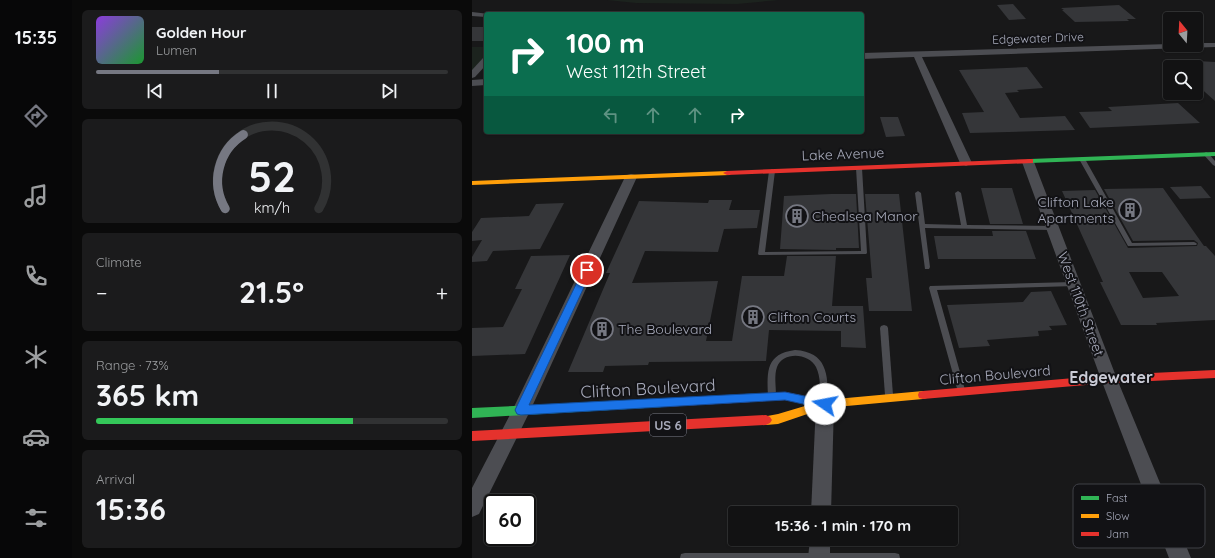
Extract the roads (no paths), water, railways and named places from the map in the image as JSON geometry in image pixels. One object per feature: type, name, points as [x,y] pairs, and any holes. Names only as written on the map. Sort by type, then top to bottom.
[{"type":"street","points":[[472,14],[484,14]]},
{"type":"street","name":"Edgewater Drive","points":[[864,56],[1215,45]]},
{"type":"street","points":[[917,54],[966,163]]},
{"type":"street","points":[[472,75],[484,62]]},
{"type":"street","points":[[472,83],[484,82]]},
{"type":"street","name":"Lake Avenue","points":[[472,183],[1210,154]]},
{"type":"street","name":"West 110th Street","points":[[1028,162],[1108,379],[1150,484]]},
{"type":"street","points":[[472,508],[521,410],[631,177]]},
{"type":"street","name":"Clifton Boulevard","points":[[472,436],[778,419],[825,404],[1108,379],[1215,374]]},
{"type":"street","name":"Clifton Boulevard","points":[[472,413],[785,396],[825,404]]},
{"type":"street","points":[[821,506],[825,404]]},
{"type":"street","name":"West 110th Street","points":[[1176,548],[1180,558]]},
{"type":"lane","points":[[1210,154],[1215,164]]},
{"type":"lane","points":[[1082,160],[1130,245],[1194,244]]},
{"type":"lane","points":[[772,172],[761,254],[864,253],[859,168]]},
{"type":"lane","points":[[958,193],[964,226]]},
{"type":"lane","points":[[918,194],[927,267]]},
{"type":"lane","points":[[922,226],[1053,228]]},
{"type":"lane","points":[[961,392],[933,288],[1074,284]]},
{"type":"lane","points":[[884,328],[889,399]]},
{"type":"lane","points":[[772,397],[773,366],[777,360],[788,354],[800,352],[810,356],[819,363],[823,376],[825,404]]},
{"type":"lane","points":[[685,558],[820,551],[896,558]]},
{"type":"place","name":"Clifton Lake Apartments","points":[[1130,210]]},
{"type":"place","name":"Chealsea Manor","points":[[797,216]]},
{"type":"place","name":"Clifton Courts","points":[[753,317]]},
{"type":"place","name":"The Boulevard","points":[[602,329]]},
{"type":"district","name":"Edgewater","points":[[1111,377]]}]
